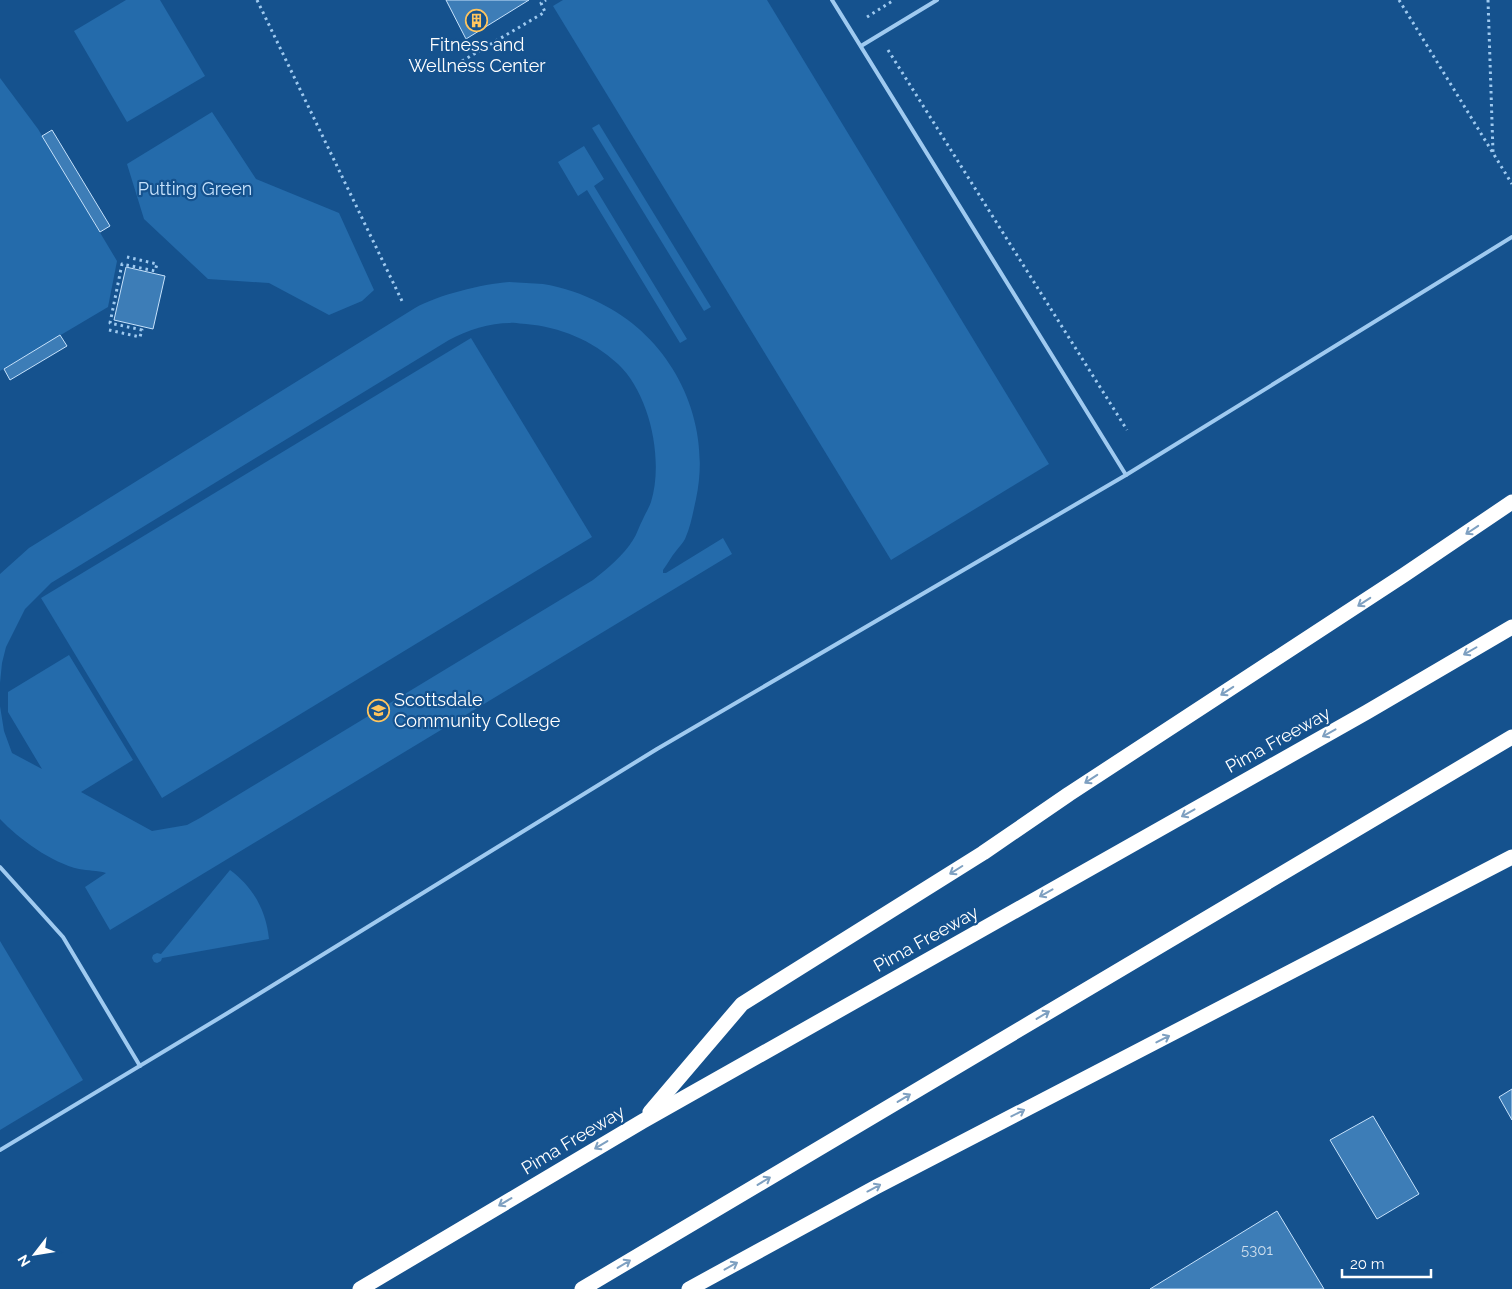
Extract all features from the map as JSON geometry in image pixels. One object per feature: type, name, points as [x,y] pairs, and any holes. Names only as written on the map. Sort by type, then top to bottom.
[{"type":"highway","points":[[643,1120],[742,1004],[983,853],[1069,794],[1404,575],[1512,502]]},
{"type":"highway","name":"Pima Freeway","points":[[360,1289],[643,1120],[1367,712],[1512,627]]},
{"type":"highway","points":[[582,1289],[1512,737]]},
{"type":"highway","points":[[689,1289],[876,1187],[1512,857]]},
{"type":"lane","points":[[832,0],[1126,475]]},
{"type":"lane","points":[[861,46],[937,0]]},
{"type":"lane","points":[[0,1150],[657,749],[1126,475],[1512,238]]},
{"type":"lane","points":[[0,867],[63,937],[140,1066]]},
{"type":"path","points":[[257,0],[402,301]]},
{"type":"path","points":[[462,61],[545,12],[541,3],[546,0]]},
{"type":"path","points":[[867,17],[894,0]]},
{"type":"path","points":[[1399,0],[1512,184]]},
{"type":"path","points":[[1488,0],[1493,153]]},
{"type":"path","points":[[888,49],[1127,430]]},
{"type":"path","points":[[110,330],[140,337],[142,330],[110,323],[122,264],[155,271],[157,264],[127,257]]},
{"type":"green space","points":[[126,0],[160,0],[205,76],[127,122],[74,31]]},
{"type":"green space","points":[[563,0],[767,0],[1049,464],[891,560],[553,6]]},
{"type":"green space","points":[[0,78],[38,129],[117,261],[108,307],[0,371]]},
{"type":"green space","name":"Putting Green","points":[[212,112],[256,179],[339,213],[374,290],[362,301],[329,315],[269,283],[208,279],[144,219],[127,164]]},
{"type":"green space","points":[[599,124],[711,307],[704,311],[592,128]]},
{"type":"green space","points":[[584,146],[604,179],[594,186],[687,339],[680,343],[587,190],[578,196],[558,162]]},
{"type":"green space","points":[[509,282],[550,285],[572,291],[600,303],[625,318],[648,337],[666,360],[681,384],[692,411],[698,440],[700,469],[692,519],[687,534],[663,570],[663,573],[666,573],[723,538],[732,554],[110,930],[85,887],[106,873],[79,869],[47,856],[26,842],[0,819],[0,706],[4,731],[12,753],[42,769],[8,712],[8,692],[69,655],[133,760],[81,792],[152,831],[187,825],[593,580],[609,566],[625,551],[633,540],[651,502],[655,485],[655,448],[646,410],[629,377],[618,364],[597,348],[575,336],[551,328],[512,323],[495,324],[479,328],[449,340],[51,583],[25,609],[6,647],[0,683],[0,574],[29,548],[415,308],[460,291]]},
{"type":"green space","points":[[471,338],[592,537],[162,798],[41,598]]},
{"type":"green space","points":[[230,870],[245,884],[257,900],[265,918],[269,939],[162,958],[157,963],[154,962],[153,955],[161,954]]},
{"type":"green space","points":[[0,941],[83,1080],[0,1130]]},
{"type":"building","name":"Fitness and Wellness Center","points":[[446,0],[529,0],[466,39]]},
{"type":"building","points":[[52,130],[110,226],[100,232],[42,136]]},
{"type":"building","points":[[126,267],[165,276],[153,329],[114,320]]},
{"type":"building","points":[[60,335],[67,346],[10,380],[4,369]]},
{"type":"building","points":[[1512,1089],[1512,1120],[1499,1097]]},
{"type":"building","points":[[1373,1116],[1419,1194],[1377,1219],[1330,1140]]},
{"type":"building","points":[[1277,1211],[1324,1289],[1150,1289]]},
{"type":"place","name":"Fitness and Wellness Center","points":[[477,20]]},
{"type":"place","name":"Scottsdale Community College","points":[[378,710]]}]
